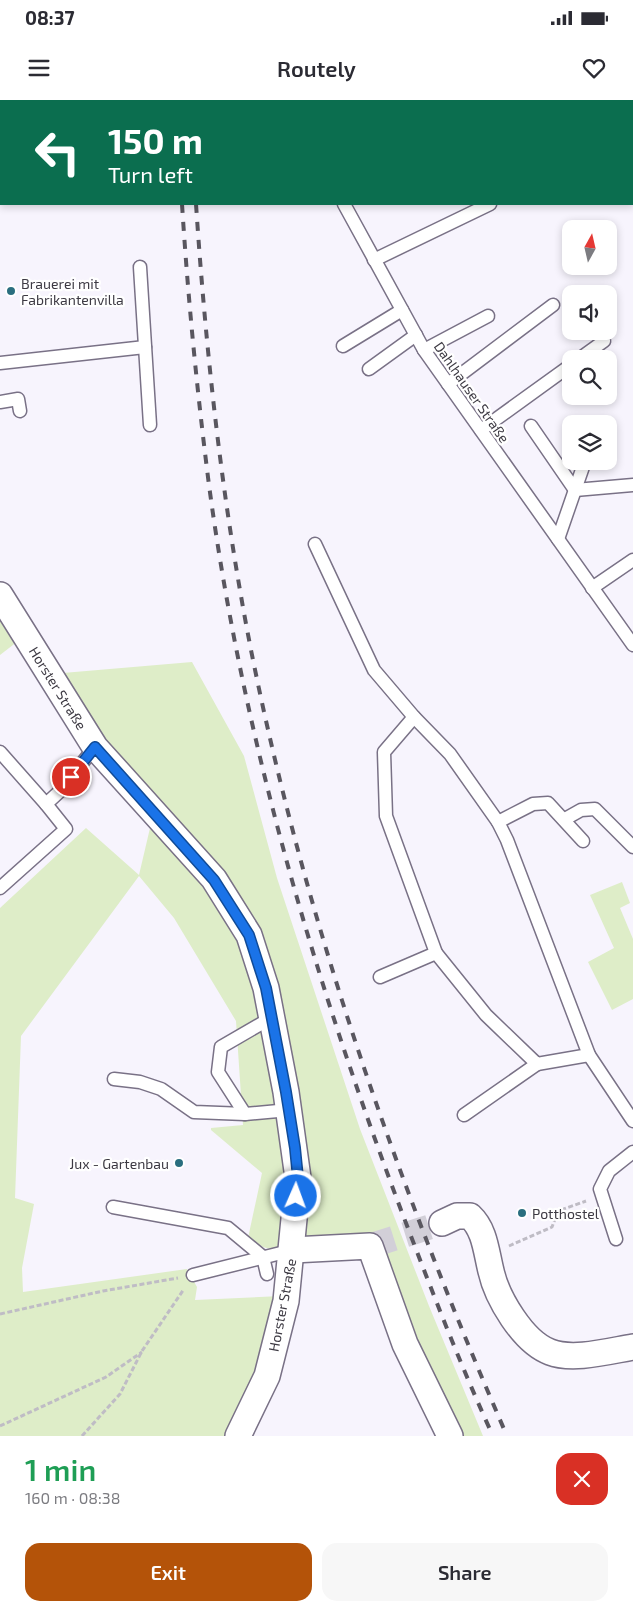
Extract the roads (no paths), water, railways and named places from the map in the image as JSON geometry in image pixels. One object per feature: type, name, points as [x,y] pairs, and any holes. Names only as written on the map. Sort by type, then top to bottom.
[{"type":"street","name":"Horster Straße","points":[[0,595],[95,747],[214,880],[249,935],[266,988],[289,1110],[298,1178],[286,1301],[267,1376],[238,1436]]},
{"type":"street","points":[[442,1223],[456,1216],[470,1216],[479,1224],[491,1274],[504,1304],[525,1334],[550,1352],[580,1356],[633,1347]]},
{"type":"street","points":[[292,1250],[370,1246],[405,1344],[450,1436]]},
{"type":"lane","name":"Dahlhauser Straße","points":[[345,205],[424,350],[633,645]]},
{"type":"lane","points":[[374,260],[488,205]]},
{"type":"lane","points":[[140,266],[150,425]]},
{"type":"lane","points":[[448,384],[553,305]]},
{"type":"lane","points":[[343,346],[402,310]]},
{"type":"lane","points":[[424,350],[488,316]]},
{"type":"lane","points":[[369,369],[416,335]]},
{"type":"lane","points":[[592,350],[604,341]]},
{"type":"lane","points":[[0,363],[145,347]]},
{"type":"lane","points":[[480,430],[562,371]]},
{"type":"lane","points":[[0,402],[18,399],[20,411]]},
{"type":"lane","points":[[531,426],[575,490]]},
{"type":"lane","points":[[558,539],[582,470]]},
{"type":"lane","points":[[575,490],[633,486]]},
{"type":"lane","points":[[315,544],[374,670],[414,717],[450,754],[498,822],[588,1055],[633,1121]]},
{"type":"lane","points":[[592,588],[631,565]]},
{"type":"lane","points":[[414,717],[384,752],[386,816],[436,953],[486,1015],[537,1064]]},
{"type":"lane","points":[[46,804],[95,747]]},
{"type":"lane","points":[[0,752],[66,828],[0,888]]},
{"type":"lane","points":[[498,822],[533,804],[548,803],[565,819],[583,841]]},
{"type":"lane","points":[[565,819],[581,810],[595,809],[633,847]]},
{"type":"lane","points":[[380,977],[436,953]]},
{"type":"lane","points":[[245,1114],[218,1072],[221,1047],[271,1018]]},
{"type":"lane","points":[[464,1115],[537,1064],[588,1055]]},
{"type":"lane","points":[[114,1079],[140,1082],[161,1089],[194,1112],[245,1114],[289,1110]]},
{"type":"lane","points":[[616,1239],[600,1189],[609,1171],[633,1152]]},
{"type":"lane","points":[[113,1207],[228,1228],[263,1257],[266,1274]]},
{"type":"lane","points":[[193,1275],[292,1250]]},
{"type":"tunnel","points":[[370,1246],[442,1223]]},
{"type":"railway","points":[[182,205],[193,345],[209,485],[223,578],[261,762],[284,853],[310,943],[369,1122],[434,1295],[493,1436]]},
{"type":"railway","points":[[196,205],[210,372],[223,483],[251,650],[298,852],[358,1050],[392,1148],[428,1245],[507,1436]]},
{"type":"place","name":"Brauerei mit Fabrikantenvilla","points":[[11,291]]},
{"type":"place","name":"Jux - Gartenbau","points":[[179,1163]]},
{"type":"place","name":"Potthostel","points":[[522,1213]]}]
